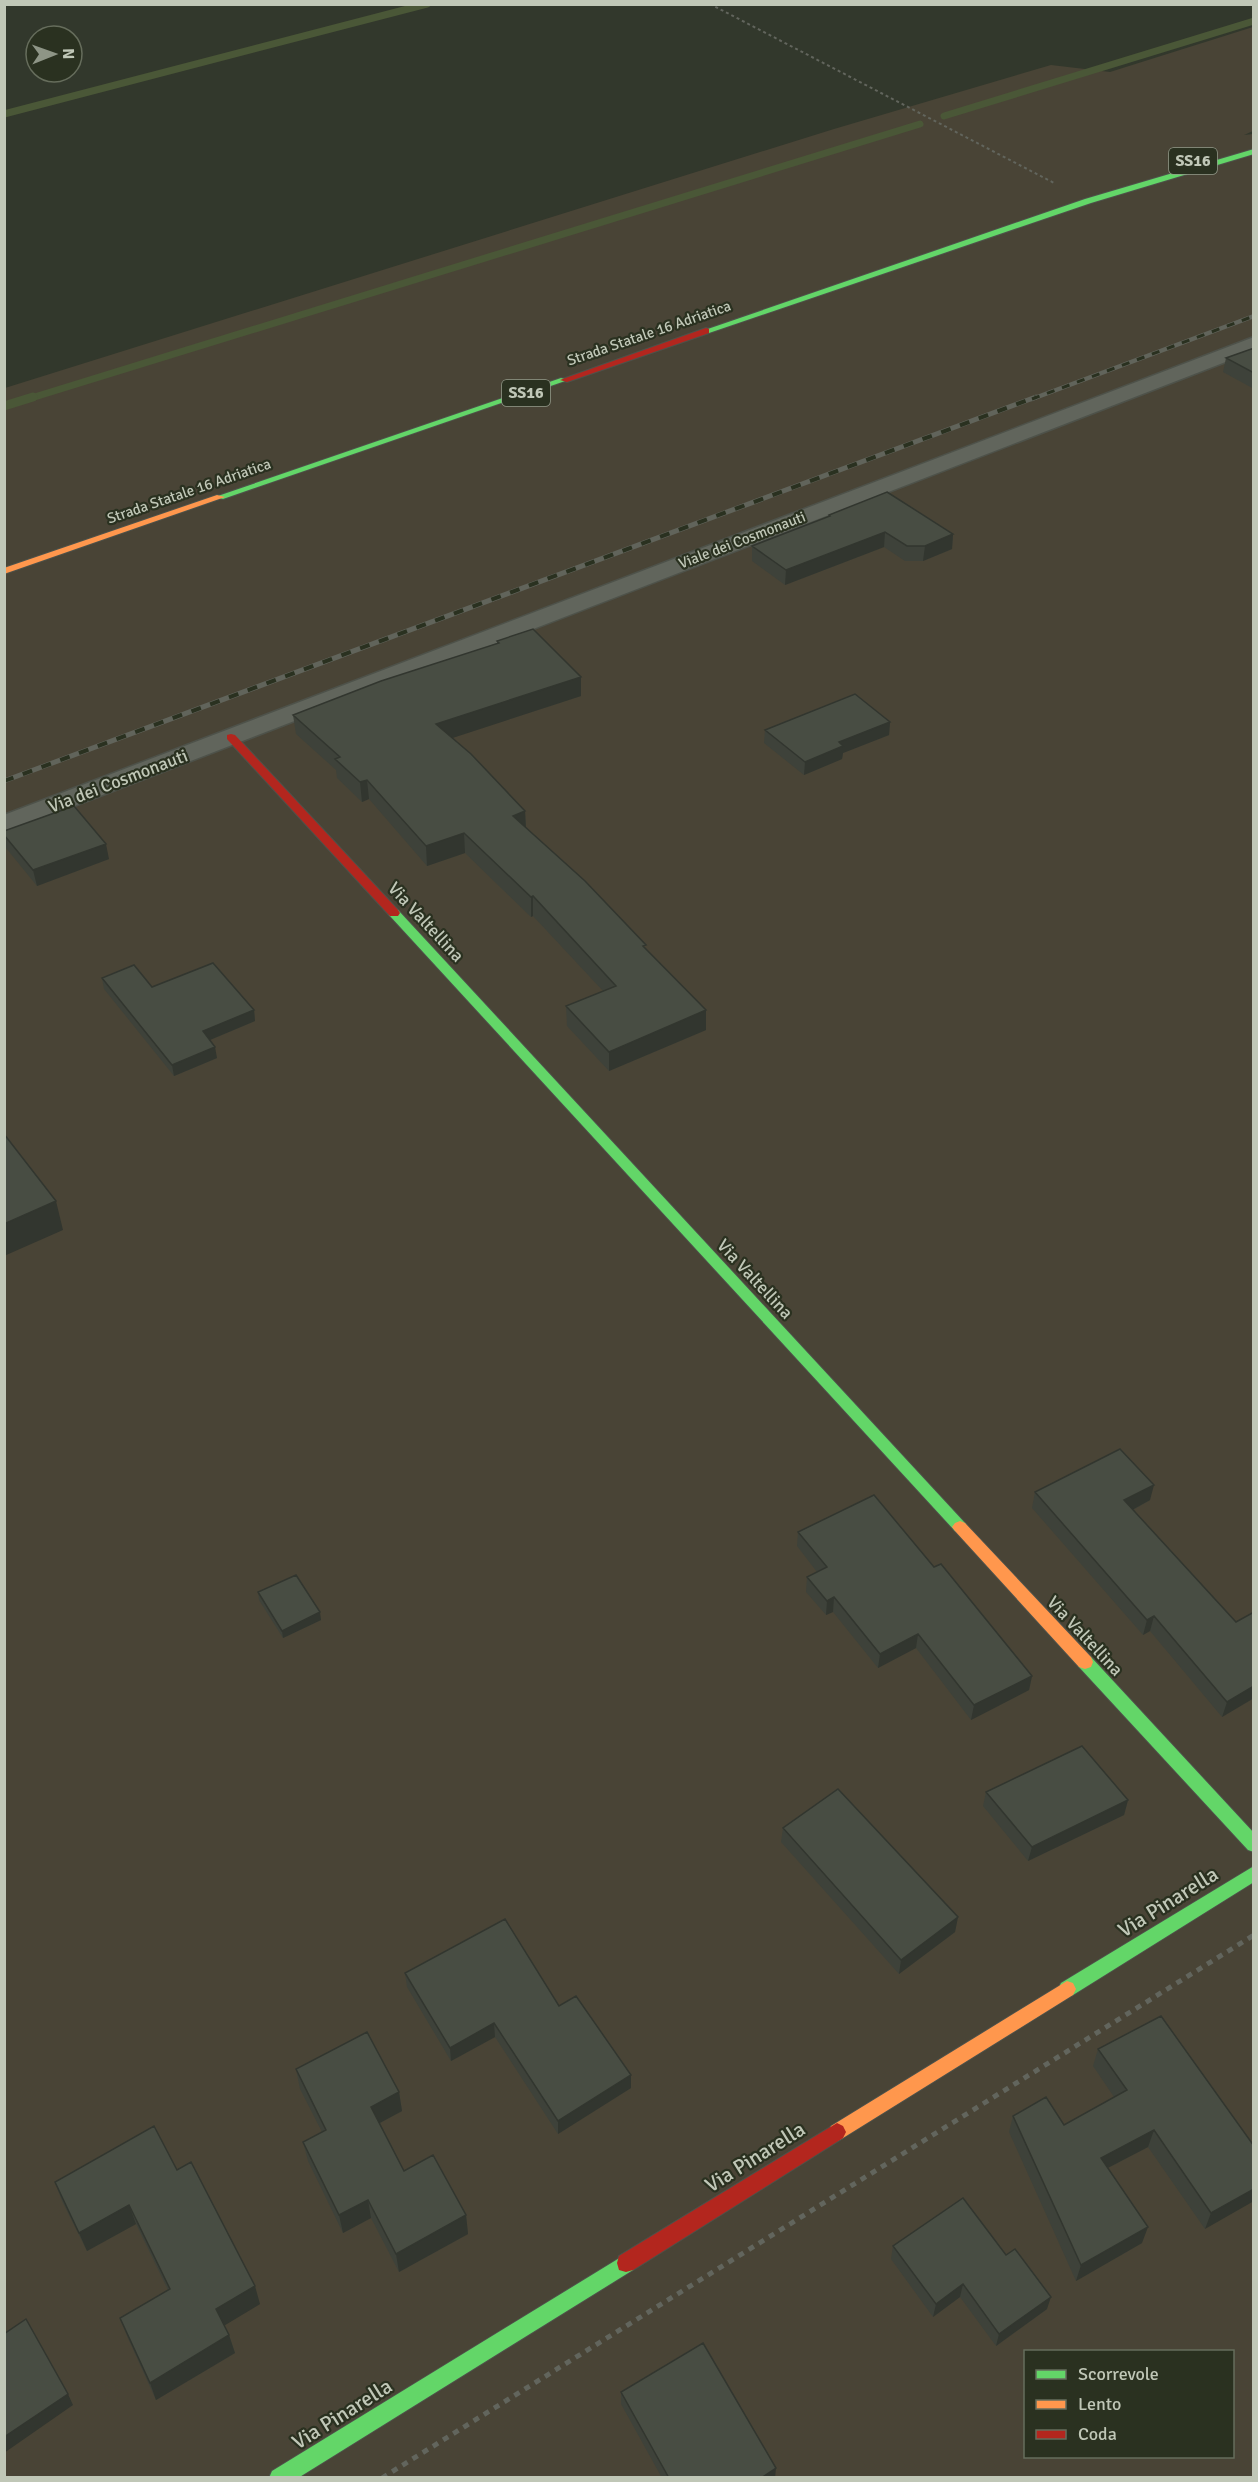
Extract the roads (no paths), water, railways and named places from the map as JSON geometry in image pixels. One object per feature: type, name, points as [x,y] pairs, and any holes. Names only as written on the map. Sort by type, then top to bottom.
[{"type":"main road","name":"Strada Statale 16 Adriatica","points":[[1134,187],[1254,138]]},
{"type":"main road","name":"Strada Statale 16 Adriatica","points":[[4,571],[1088,201],[1254,151]]},
{"type":"main road","name":"Via Valtellina","points":[[231,737],[1254,1845]]},
{"type":"main road","name":"Via Pinarella","points":[[279,2478],[1254,1874]]},
{"type":"street","name":"Viale dei Cosmonauti","points":[[231,737],[1254,343]]},
{"type":"street","name":"Via dei Cosmonauti","points":[[4,825],[231,737]]},
{"type":"waterway","points":[[4,114],[427,4]]},
{"type":"waterway","points":[[944,116],[1254,21]]},
{"type":"waterway","points":[[28,399],[920,124]]},
{"type":"waterway","points":[[4,406],[33,397]]},
{"type":"railway","points":[[1032,399],[1254,316]]},
{"type":"railway","points":[[4,781],[1036,397]]}]
